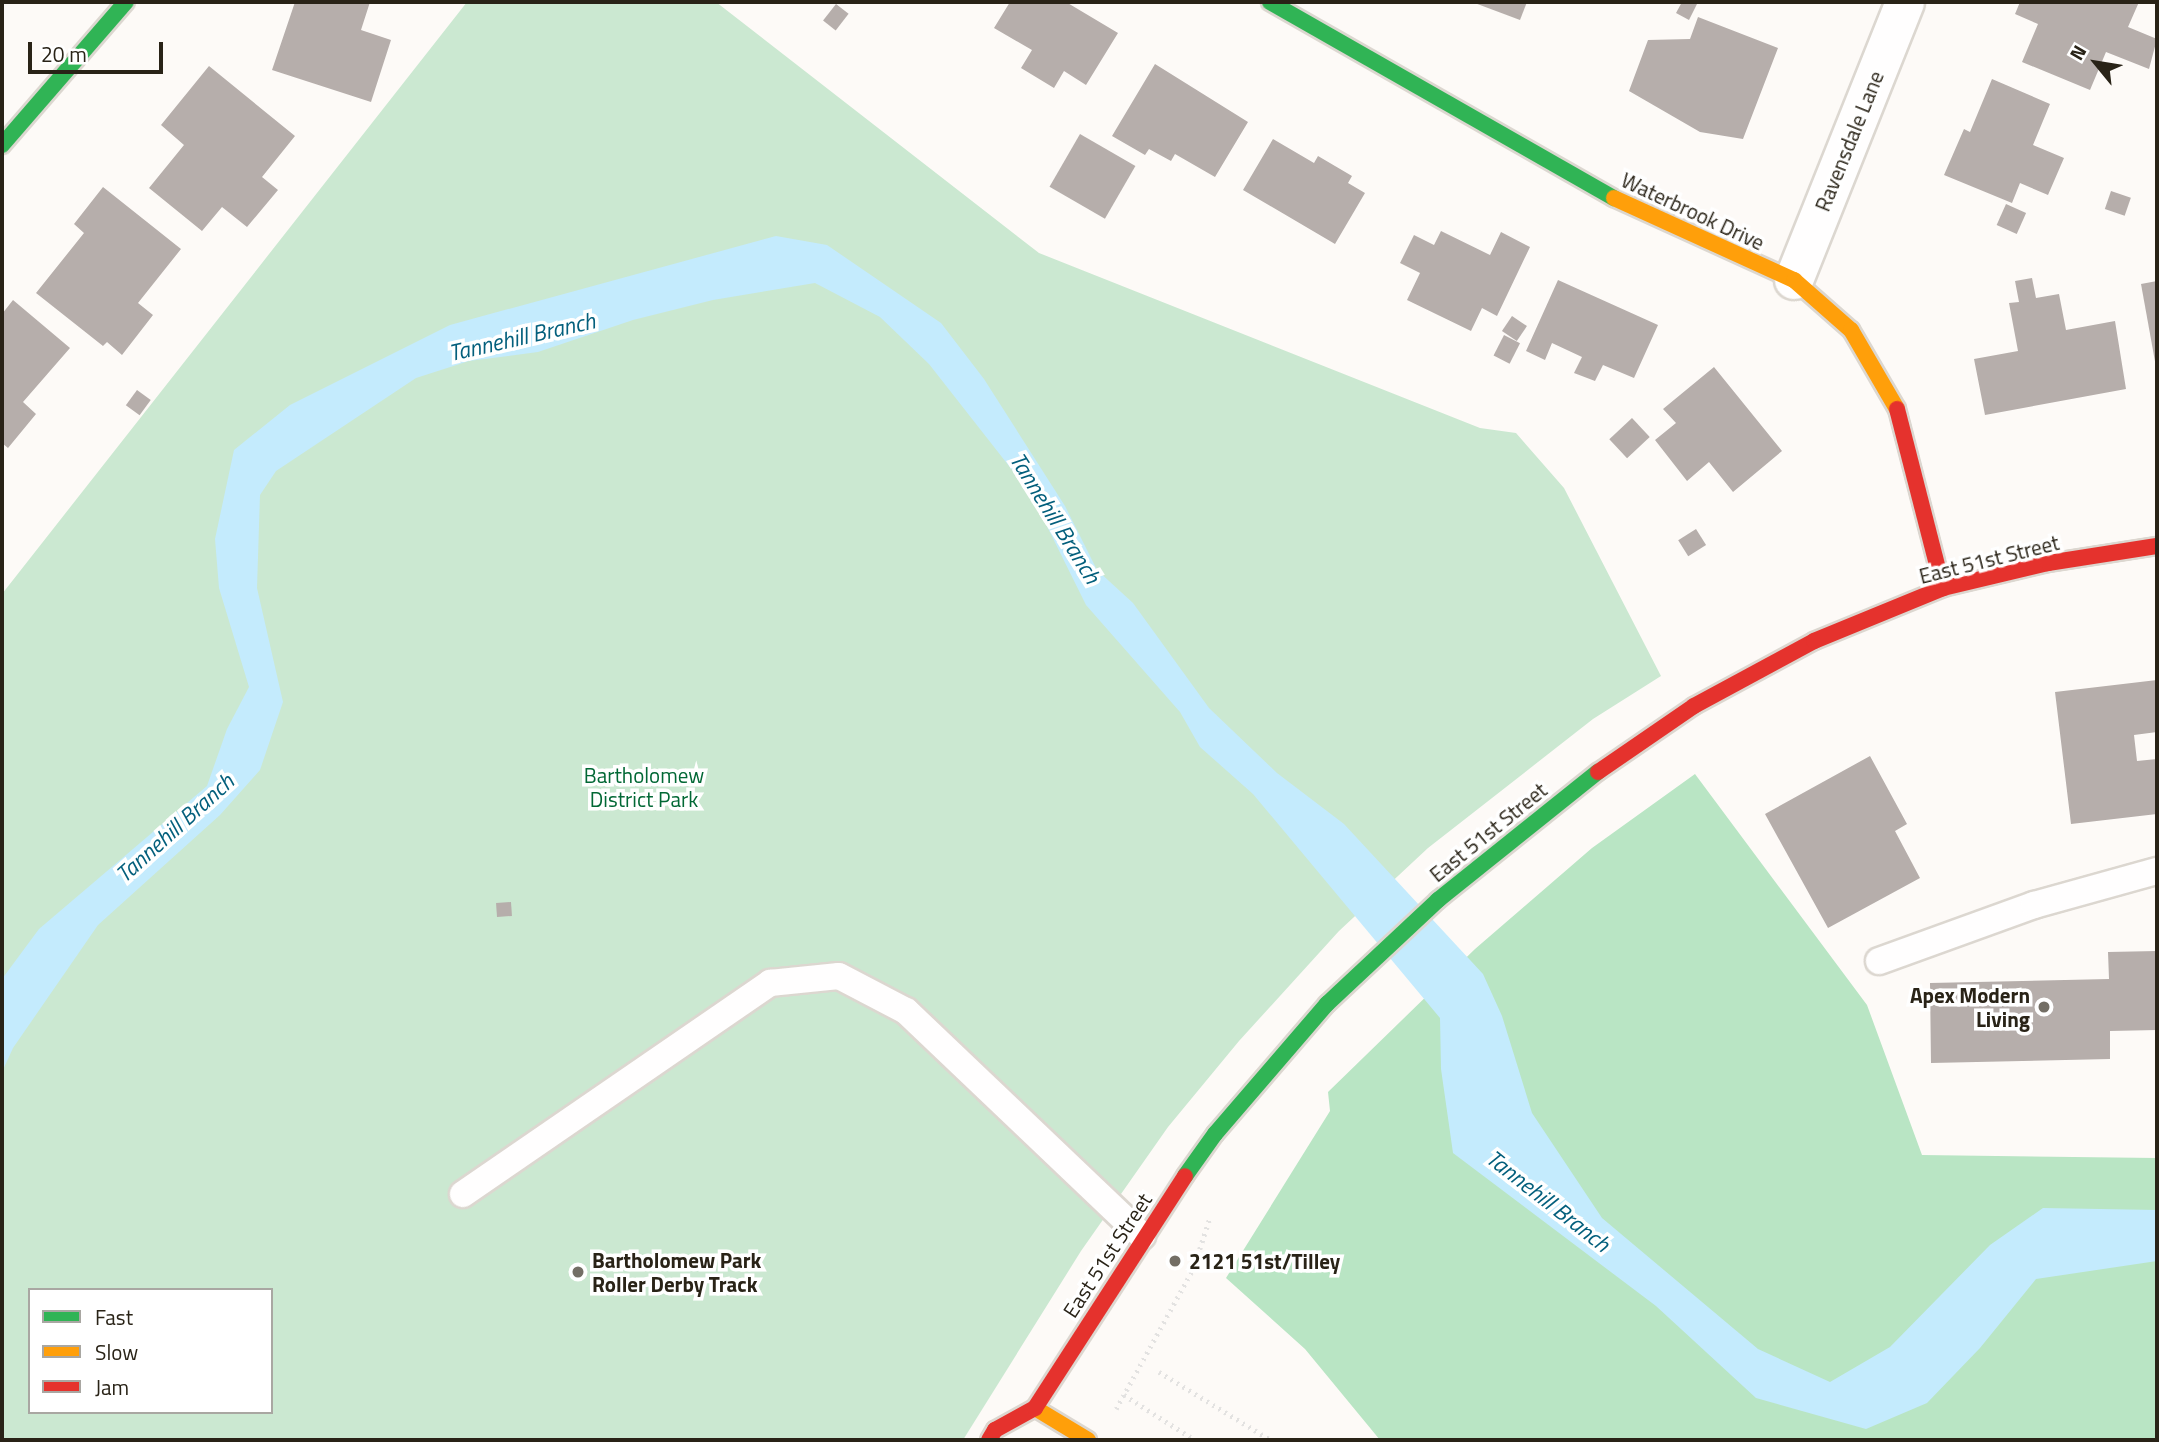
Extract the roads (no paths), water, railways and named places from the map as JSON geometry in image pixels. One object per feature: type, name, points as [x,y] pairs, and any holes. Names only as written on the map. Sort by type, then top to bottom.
[{"type":"main road","points":[[2,145],[126,2]]},
{"type":"main road","name":"Waterbrook Drive","points":[[1270,2],[1584,184],[1794,280],[1851,330],[1897,409],[1943,588]]},
{"type":"main road","name":"East 51st Street","points":[[1034,1429],[1035,1408],[1142,1236],[1234,1109],[1353,977],[1438,900],[1578,786],[1694,706],[1814,641],[1943,588],[2048,563],[2157,546]]},
{"type":"main road","points":[[1035,1408],[1088,1440]]},
{"type":"main road","name":"East 51st Street","points":[[989,1440],[995,1430],[1035,1408]]},
{"type":"street","name":"Ravensdale Lane","points":[[1794,280],[1905,2]]},
{"type":"lane","points":[[1879,961],[2034,905],[2157,871]]},
{"type":"lane","points":[[463,1194],[770,983],[839,976],[906,1011],[1142,1236]]},
{"type":"water","name":"Tannehill Branch","points":[[776,236],[827,245],[941,323],[984,379],[1065,506],[1097,570],[1133,603],[1209,708],[1277,773],[1344,824],[1483,974],[1502,1016],[1532,1113],[1602,1218],[1758,1349],[1830,1382],[1890,1347],[1990,1245],[2043,1208],[2157,1210],[2157,1261],[2036,1279],[1980,1348],[1927,1403],[1866,1429],[1756,1398],[1656,1306],[1453,1153],[1441,1069],[1440,1018],[1253,794],[1200,747],[1180,712],[1086,605],[1031,494],[929,364],[880,317],[815,283],[713,300],[633,320],[538,352],[469,361],[416,378],[276,471],[260,495],[257,588],[283,702],[260,770],[220,815],[98,925],[13,1048],[2,1072],[2,979],[39,929],[207,786],[227,729],[249,687],[219,588],[215,539],[234,450],[290,405],[450,325]]},
{"type":"place","name":"Apex Modern Living","points":[[2044,1007]]},
{"type":"place","name":"2121 51st/Tilley","points":[[1175,1261]]},
{"type":"place","name":"Bartholomew Park Roller Derby Track","points":[[578,1272]]},
{"type":"park label","name":"Bartholomew District Park","points":[[644,787]]}]
